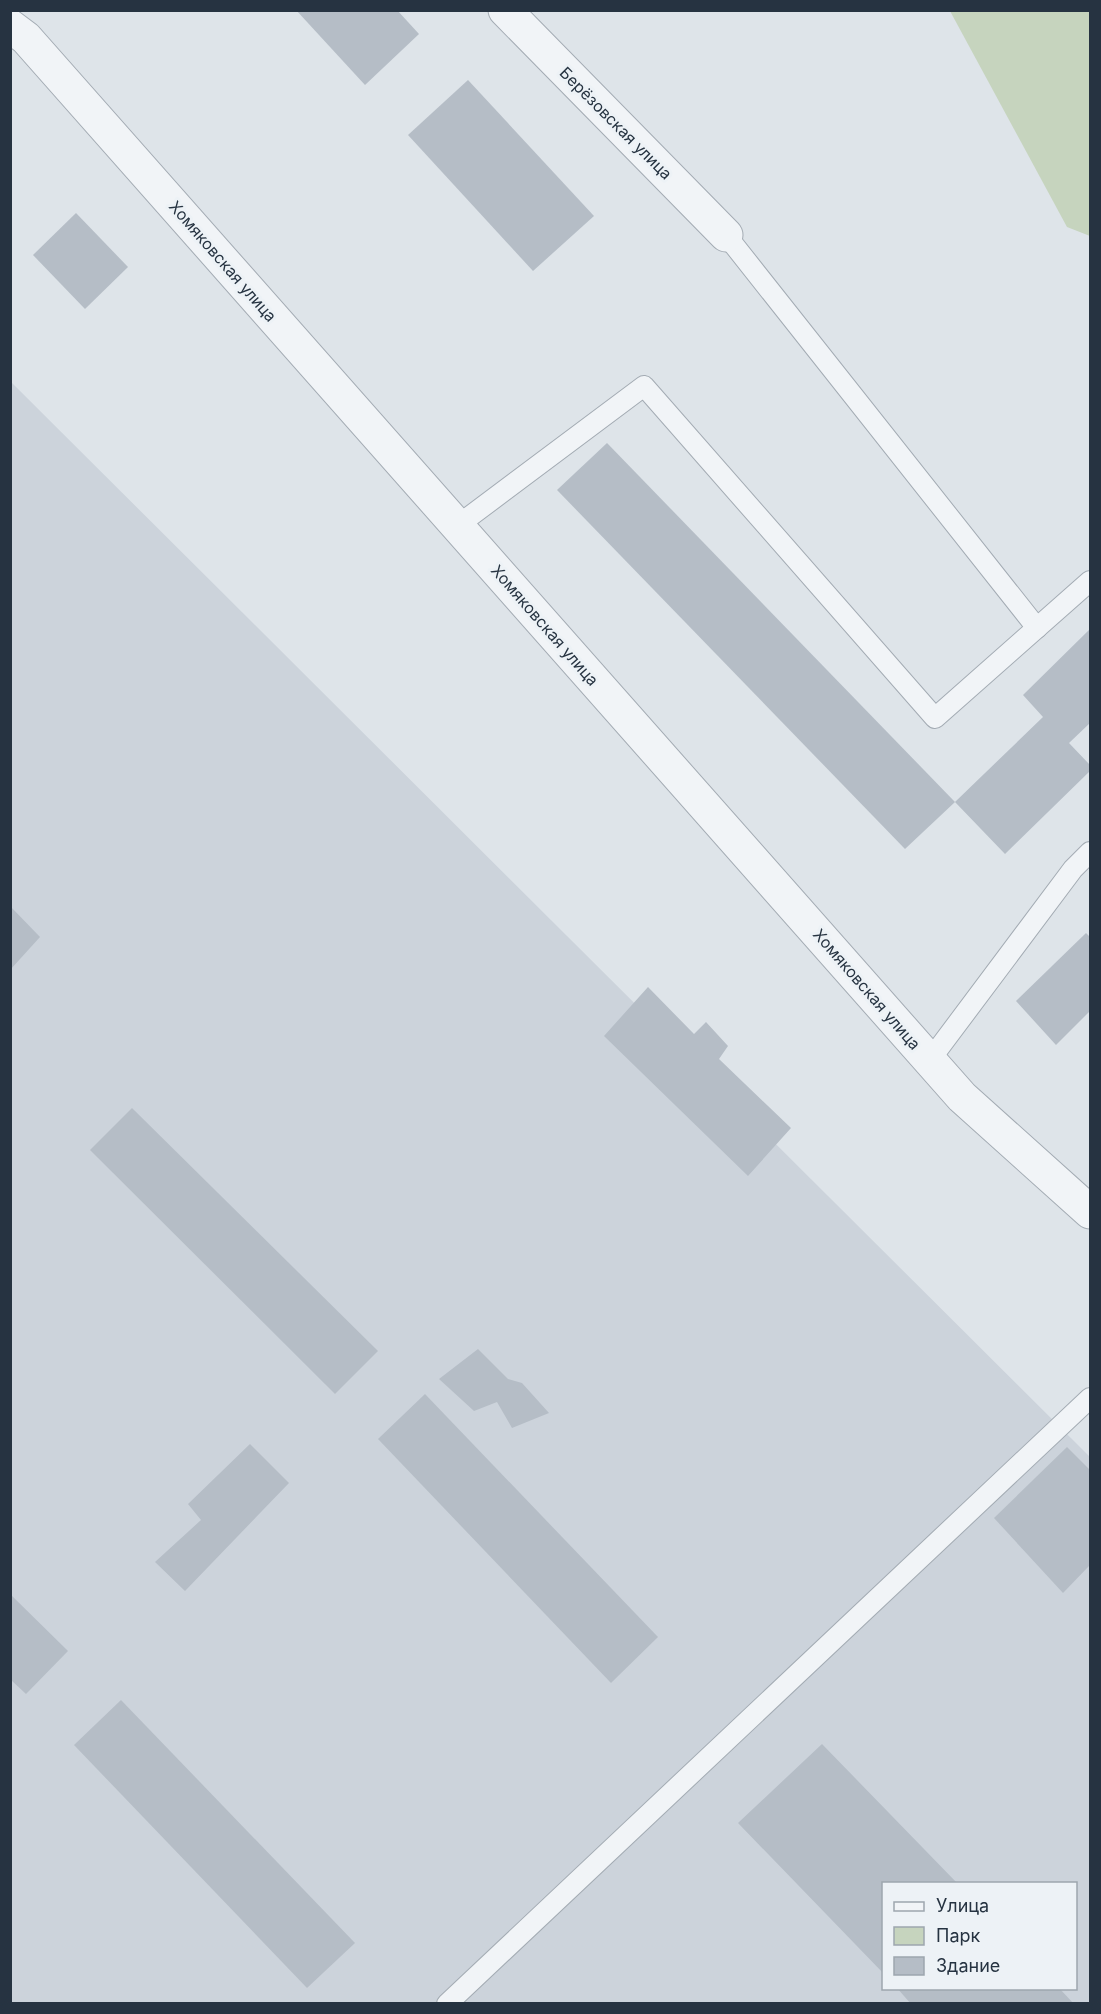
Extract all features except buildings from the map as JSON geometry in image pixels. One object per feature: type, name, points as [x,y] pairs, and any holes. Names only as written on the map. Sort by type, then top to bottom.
[{"type":"street","name":"Берёзовская улица","points":[[505,10],[726,236]]},
{"type":"street","name":"Хомяковская улица","points":[[10,26],[26,38],[962,1097],[1090,1212]]},
{"type":"lane","points":[[726,236],[1037,628]]},
{"type":"lane","points":[[457,526],[644,386],[935,718],[1090,581]]},
{"type":"lane","points":[[930,1060],[1073,869],[1090,852]]},
{"type":"lane","points":[[447,2004],[1090,1398]]},
{"type":"shaded area","points":[[10,381],[1090,1457],[1090,2003],[11,2003]]},
{"type":"green space","points":[[950,11],[1090,11],[1090,236],[1067,227]]}]
